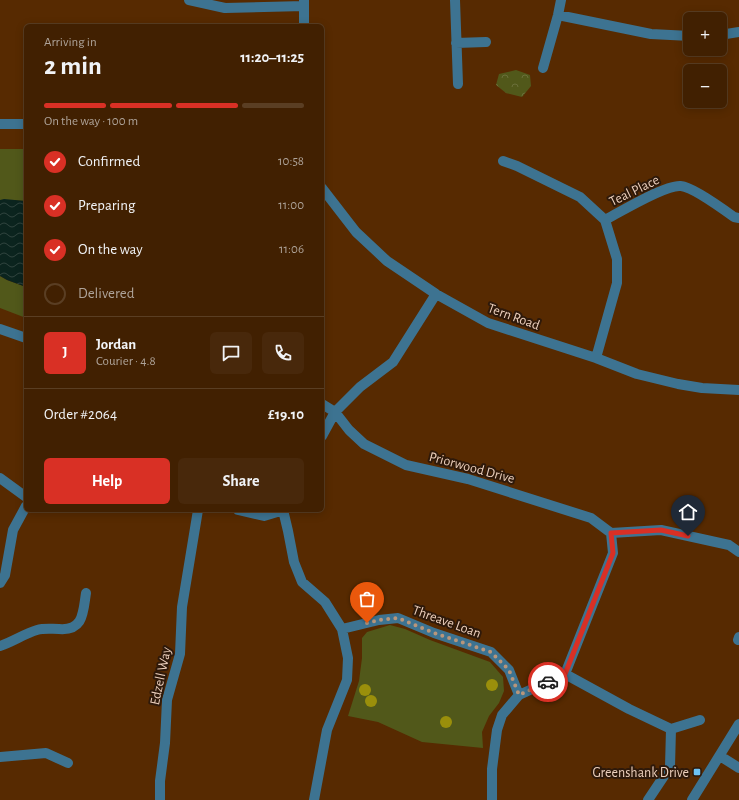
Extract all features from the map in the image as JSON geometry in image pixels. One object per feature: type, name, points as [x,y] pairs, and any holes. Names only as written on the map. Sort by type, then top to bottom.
[{"type":"street","points":[[189,0],[225,8],[304,3],[304,24]]},
{"type":"street","points":[[455,0],[458,84]]},
{"type":"street","points":[[543,68],[558,15],[560,0]]},
{"type":"street","points":[[558,15],[651,34],[683,36]]},
{"type":"street","points":[[727,34],[739,32]]},
{"type":"street","points":[[456,43],[486,42]]},
{"type":"street","points":[[0,124],[24,124]]},
{"type":"street","name":"Teal Place","points":[[503,161],[517,166],[580,197],[605,220],[617,259],[617,283],[596,358]]},
{"type":"street","name":"Teal Place","points":[[605,220],[670,187],[681,186],[700,195],[734,217],[739,218]]},
{"type":"street","name":"Tern Road","points":[[324,191],[356,232],[388,261],[436,294],[488,323],[596,358],[637,374],[702,388],[739,390]]},
{"type":"street","points":[[324,432],[335,412],[360,387],[393,362],[436,294]]},
{"type":"street","points":[[0,329],[24,337]]},
{"type":"street","points":[[324,405],[335,412]]},
{"type":"street","name":"Priorwood Drive","points":[[335,412],[349,430],[364,444],[406,464],[468,479],[591,518],[611,533]]},
{"type":"street","points":[[0,478],[24,496]]},
{"type":"street","points":[[0,583],[5,575],[13,530],[24,510]]},
{"type":"street","name":"Edzell Way","points":[[160,800],[160,781],[165,743],[167,700],[180,654],[182,607],[198,512]]},
{"type":"street","points":[[247,512],[264,516],[277,512]]},
{"type":"street","points":[[283,512],[294,562],[302,582],[325,602],[342,629],[348,658],[347,680],[327,730],[314,800]]},
{"type":"street","points":[[492,800],[492,769],[497,730],[502,715],[519,695],[565,674],[613,553],[611,533],[661,530],[729,545],[739,552]]},
{"type":"street","points":[[0,646],[36,630],[48,628],[69,629],[78,624],[83,615],[86,593]]},
{"type":"street","name":"Threave Loan","points":[[342,629],[379,620],[398,618],[434,633],[491,652],[509,670],[519,695]]},
{"type":"street","points":[[565,674],[629,709],[671,729],[700,720]]},
{"type":"street","points":[[692,800],[739,724]]},
{"type":"street","points":[[648,800],[670,767],[671,729]]},
{"type":"street","points":[[0,757],[46,753],[68,764]]},
{"type":"street","points":[[720,756],[739,768]]},
{"type":"green space","points":[[516,70],[530,75],[531,86],[522,97],[506,93],[496,85],[499,74]]},
{"type":"green space","points":[[0,149],[24,149],[24,201],[0,200]]},
{"type":"green space","points":[[0,276],[24,286],[24,317],[0,308]]},
{"type":"green space","points":[[390,625],[405,629],[430,640],[490,662],[503,677],[504,691],[499,703],[489,716],[482,732],[483,748],[422,742],[378,722],[348,716],[359,681],[362,658],[362,638],[367,632]]},
{"type":"water","points":[[0,200],[24,201],[24,286],[0,276]]},
{"type":"way so far","points":[[367,623],[398,618],[434,633],[491,652],[509,670],[519,695],[548,682]]},
{"type":"place","name":"Greenshank Drive","points":[[697,772]]},
{"type":"route","points":[[548,682],[565,674],[613,553],[611,533],[661,530],[688,536]]}]
